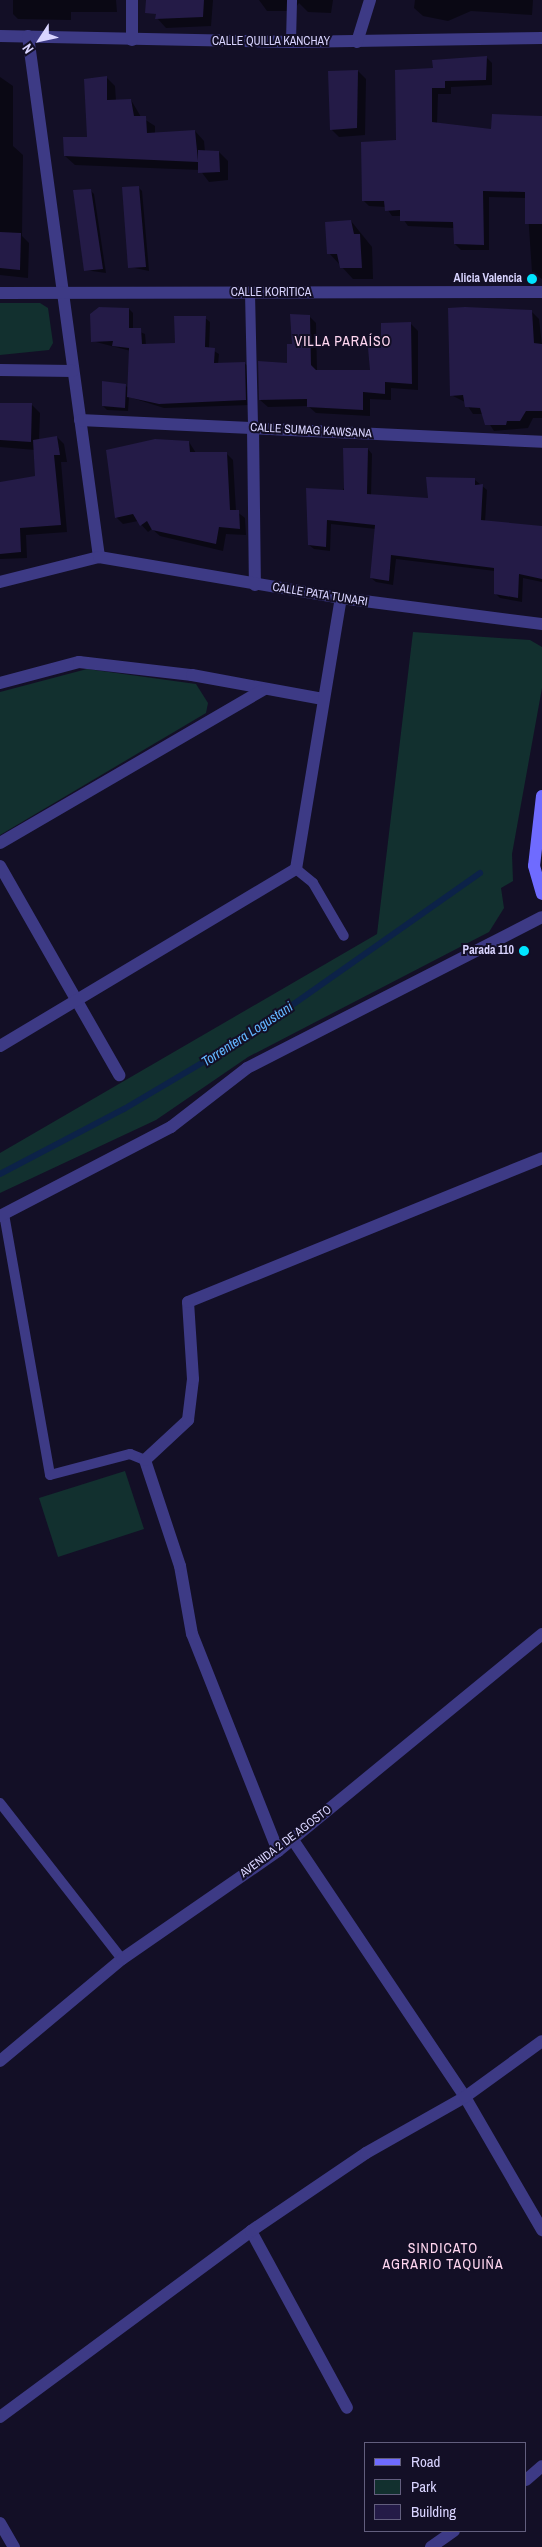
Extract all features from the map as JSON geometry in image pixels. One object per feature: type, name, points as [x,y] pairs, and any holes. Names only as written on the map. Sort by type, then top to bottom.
[{"type":"main road","points":[[542,796],[538,865],[542,894]]},
{"type":"street","points":[[132,0],[132,40]]},
{"type":"street","points":[[357,42],[370,0]]},
{"type":"street","name":"CALLE QUILLA KANCHAY","points":[[0,36],[291,42],[542,38]]},
{"type":"street","points":[[0,582],[99,557],[28,36]]},
{"type":"street","name":"CALLE KORITICA","points":[[0,293],[542,292]]},
{"type":"street","points":[[0,370],[73,371]]},
{"type":"street","name":"CALLE SUMAG KAWSANA","points":[[80,420],[542,442]]},
{"type":"street","points":[[253,428],[255,585]]},
{"type":"street","name":"CALLE PATA TUNARI","points":[[99,557],[255,585],[542,624]]},
{"type":"street","points":[[0,1046],[77,1002],[296,869],[322,699],[341,598]]},
{"type":"street","points":[[0,683],[80,662],[322,699]]},
{"type":"street","points":[[0,843],[265,689]]},
{"type":"street","points":[[0,866],[119,1075]]},
{"type":"street","points":[[2,1215],[171,1127],[247,1068],[542,917]]},
{"type":"street","points":[[278,1852],[192,1634],[180,1566],[145,1460],[188,1420],[193,1379],[188,1302],[542,1158]]},
{"type":"street","name":"AVENIDA 2 DE AGOSTO","points":[[0,2061],[122,1959],[278,1852],[542,1634]]},
{"type":"street","points":[[292,1840],[465,2097],[542,2230]]},
{"type":"street","points":[[0,2417],[251,2231],[366,2153],[465,2097],[542,2041]]},
{"type":"street","points":[[251,2231],[347,2408]]},
{"type":"street","points":[[527,2479],[542,2466]]},
{"type":"street","points":[[0,2524],[14,2547]]},
{"type":"street","points":[[430,2547],[452,2532]]},
{"type":"lane","points":[[291,42],[292,0]]},
{"type":"lane","points":[[250,293],[253,428]]},
{"type":"lane","points":[[296,869],[313,883],[344,936]]},
{"type":"lane","points":[[2,1215],[50,1475],[130,1454],[145,1460]]},
{"type":"lane","points":[[0,1802],[122,1959]]},
{"type":"green space","points":[[0,303],[40,303],[48,308],[53,343],[49,350],[0,355]]},
{"type":"green space","points":[[413,632],[530,640],[542,647],[542,688],[512,854],[513,881],[501,888],[504,908],[489,932],[248,1057],[156,1120],[0,1193],[0,1153],[377,934]]},
{"type":"green space","points":[[87,669],[196,684],[208,703],[206,713],[0,835],[0,692]]},
{"type":"green space","points":[[125,1471],[144,1529],[58,1557],[39,1498]]},
{"type":"building","points":[[146,0],[204,0],[203,17],[155,19],[156,14],[145,13]]},
{"type":"building","points":[[487,56],[486,80],[445,81],[445,88],[432,88],[432,122],[491,129],[492,114],[542,116],[542,224],[525,224],[525,192],[483,191],[484,245],[454,244],[453,222],[400,221],[400,210],[385,211],[384,201],[362,201],[361,142],[396,140],[395,70],[433,68],[432,60]]},
{"type":"building","points":[[358,70],[357,128],[330,130],[328,71]]},
{"type":"building","points":[[107,76],[107,100],[131,99],[134,116],[146,116],[147,133],[195,130],[198,161],[198,150],[219,151],[220,172],[198,173],[198,162],[64,156],[63,137],[87,137],[84,79]]},
{"type":"building","points":[[139,186],[146,267],[128,268],[122,187]]},
{"type":"building","points":[[91,189],[103,269],[84,271],[73,190]]},
{"type":"building","points":[[351,220],[354,234],[360,234],[362,268],[340,268],[337,254],[327,254],[325,222]]},
{"type":"building","points":[[0,232],[21,233],[20,270],[0,268]]},
{"type":"building","points":[[99,307],[129,308],[129,328],[141,328],[142,344],[175,343],[174,316],[206,316],[205,347],[215,348],[214,363],[245,362],[246,400],[159,404],[127,397],[129,348],[112,346],[113,341],[91,342],[90,314]]},
{"type":"building","points":[[448,308],[532,310],[534,343],[542,344],[542,411],[526,411],[520,421],[507,421],[506,425],[485,425],[480,408],[465,407],[463,395],[450,396]]},
{"type":"building","points":[[290,314],[310,315],[311,365],[316,370],[370,370],[368,348],[381,348],[381,323],[411,322],[412,384],[385,382],[385,394],[363,392],[363,410],[307,407],[307,399],[259,400],[258,361],[287,363],[287,344],[292,344]]},
{"type":"building","points":[[102,381],[126,384],[125,408],[102,406]]},
{"type":"building","points":[[0,403],[32,403],[31,442],[0,440]]},
{"type":"building","points":[[57,436],[60,455],[54,455],[61,525],[20,528],[21,552],[0,554],[0,482],[35,476],[33,440]]},
{"type":"building","points":[[155,439],[189,441],[190,452],[227,452],[230,510],[239,510],[240,529],[219,527],[216,544],[152,530],[147,521],[140,526],[133,514],[115,518],[106,450]]},
{"type":"building","points":[[343,448],[368,448],[367,494],[428,498],[426,477],[475,478],[475,485],[483,484],[481,520],[542,526],[542,579],[519,574],[518,598],[494,594],[494,568],[391,555],[389,581],[370,578],[375,525],[327,520],[326,547],[308,545],[306,488],[344,490]]},
{"type":"waterway","name":"Torrentera Logustani","points":[[0,1174],[124,1109],[251,1034],[480,873]]},
{"type":"place","name":"Alicia Valencia","points":[[532,279]]},
{"type":"place","name":"Parada 110","points":[[524,951]]},
{"type":"district","name":"VILLA PARAÍSO","points":[[343,341]]},
{"type":"district","name":"SINDICATO AGRARIO TAQUIÑA","points":[[443,2256]]}]
